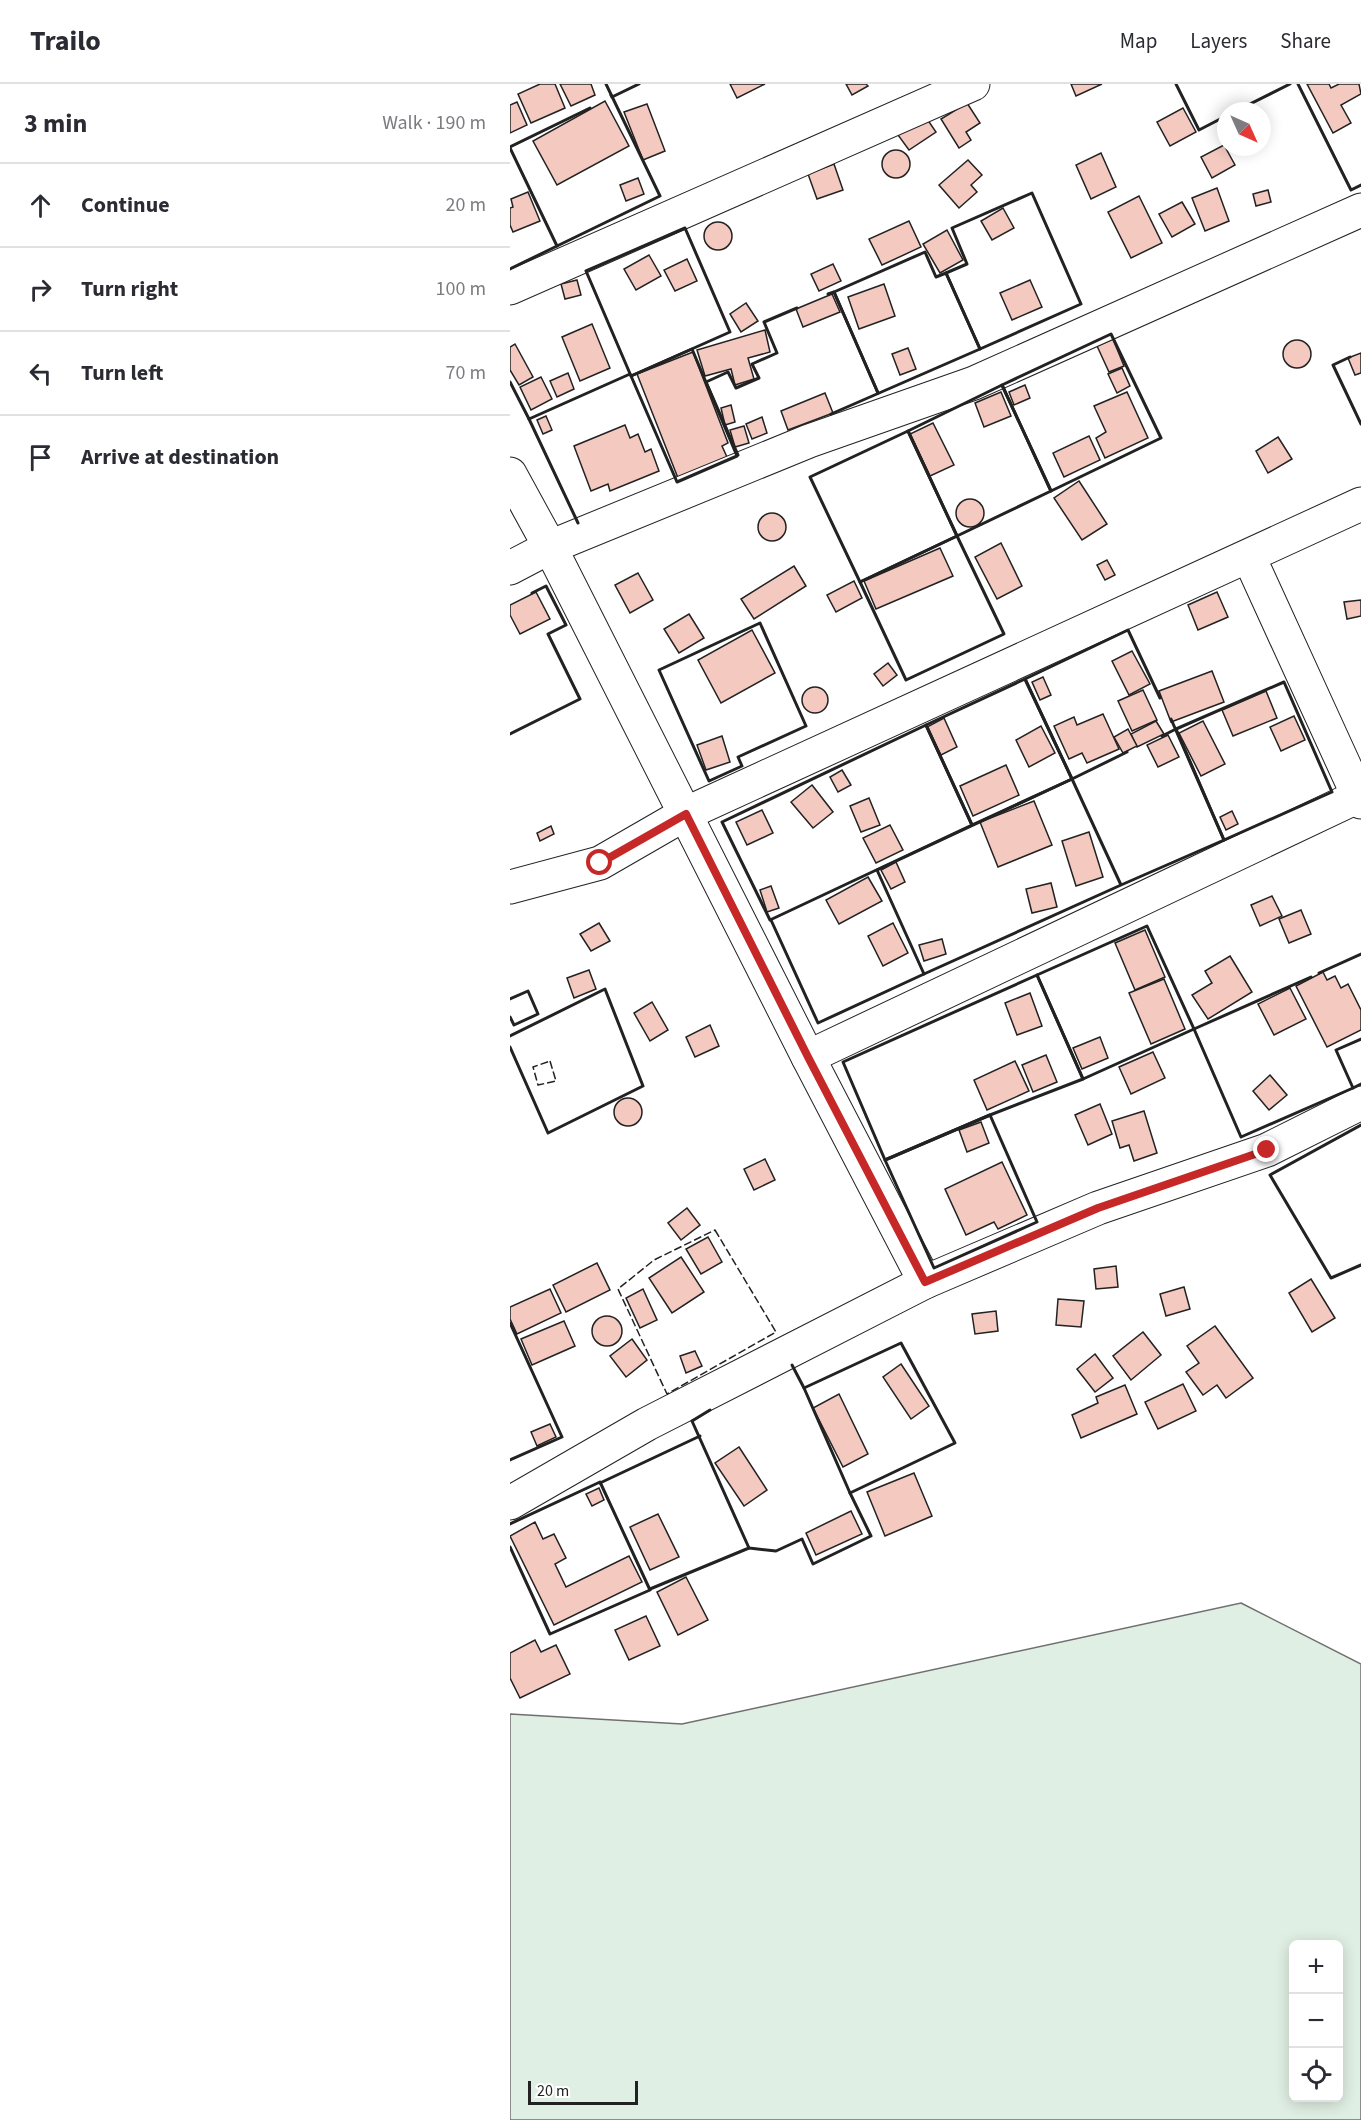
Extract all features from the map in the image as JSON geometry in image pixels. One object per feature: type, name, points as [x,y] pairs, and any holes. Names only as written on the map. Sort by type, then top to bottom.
[{"type":"street","points":[[510,288],[973,84]]},
{"type":"street","points":[[510,568],[550,547],[809,441],[974,383],[1361,210]]},
{"type":"street","points":[[510,474],[550,547],[808,1057],[925,1282]]},
{"type":"street","points":[[510,887],[600,863],[686,814],[1361,504]]},
{"type":"street","points":[[808,1057],[1360,798],[1249,557]]},
{"type":"street","points":[[510,1503],[647,1424],[925,1282],[1098,1208],[1267,1150],[1361,1103]]},
{"type":"green space","points":[[1241,1603],[1361,1664],[1361,2120],[510,2120],[510,1714],[682,1724]]},
{"type":"building","points":[[540,84],[555,84],[565,108],[531,123],[518,94]]},
{"type":"building","points":[[560,84],[591,84],[595,95],[571,106]]},
{"type":"building","points":[[730,84],[765,84],[737,98]]},
{"type":"building","points":[[846,84],[866,84],[868,86],[852,95]]},
{"type":"building","points":[[1071,84],[1102,84],[1076,96]]},
{"type":"building","points":[[1307,84],[1329,84],[1331,88],[1339,84],[1359,84],[1361,94],[1341,105],[1351,123],[1333,133]]},
{"type":"building","points":[[605,101],[629,146],[557,185],[533,141]]},
{"type":"building","points":[[517,102],[527,125],[510,133],[510,105]]},
{"type":"building","points":[[967,103],[980,123],[966,132],[971,140],[959,148],[941,119]]},
{"type":"building","points":[[647,104],[665,151],[643,160],[624,112]]},
{"type":"building","points":[[1183,108],[1196,132],[1170,146],[1157,122]]},
{"type":"building","points":[[925,116],[936,132],[909,150],[898,135]]},
{"type":"building","points":[[1217,149],[1217,156],[1230,156],[1235,165],[1212,178],[1201,157]]},
{"type":"building","points":[[896,150],[906,154],[910,164],[906,174],[896,178],[886,174],[882,164],[886,154]]},
{"type":"building","points":[[1101,153],[1116,187],[1091,199],[1076,165]]},
{"type":"building","points":[[968,160],[982,175],[971,185],[977,192],[959,208],[939,185]]},
{"type":"building","points":[[834,164],[843,190],[817,199],[808,174]]},
{"type":"building","points":[[638,178],[644,194],[626,201],[620,185]]},
{"type":"building","points":[[1217,188],[1229,221],[1205,231],[1192,198]]},
{"type":"building","points":[[1268,190],[1271,202],[1256,206],[1253,194]]},
{"type":"building","points":[[528,192],[540,221],[513,232],[510,225],[510,208],[513,207],[511,199]]},
{"type":"building","points":[[1139,196],[1162,243],[1131,258],[1108,212]]},
{"type":"building","points":[[1182,202],[1195,224],[1172,237],[1159,214]]},
{"type":"building","points":[[1003,208],[1014,228],[992,240],[981,221]]},
{"type":"building","points":[[909,221],[921,247],[882,265],[869,239]]},
{"type":"building","points":[[718,222],[728,226],[732,236],[728,246],[718,250],[708,246],[704,236],[708,226]]},
{"type":"building","points":[[947,230],[963,260],[940,273],[923,244]]},
{"type":"building","points":[[649,255],[661,276],[636,290],[624,269]]},
{"type":"building","points":[[687,259],[697,281],[675,291],[664,270]]},
{"type":"building","points":[[833,264],[841,281],[819,291],[811,274]]},
{"type":"building","points":[[577,280],[581,295],[565,299],[561,284]]},
{"type":"building","points":[[1030,280],[1042,307],[1012,320],[1000,293]]},
{"type":"building","points":[[884,284],[895,316],[859,329],[848,297]]},
{"type":"building","points":[[832,294],[840,312],[803,327],[796,309]]},
{"type":"building","points":[[746,303],[758,321],[741,332],[730,314]]},
{"type":"building","points":[[592,324],[610,368],[580,381],[562,337]]},
{"type":"building","points":[[765,330],[770,352],[748,358],[754,379],[735,385],[731,369],[705,376],[697,350]]},
{"type":"building","points":[[1113,339],[1124,366],[1109,372],[1097,346]]},
{"type":"building","points":[[1297,340],[1307,344],[1311,354],[1307,364],[1297,368],[1287,364],[1283,354],[1287,344]]},
{"type":"building","points":[[515,344],[533,377],[519,385],[510,370],[510,347]]},
{"type":"building","points":[[908,348],[916,369],[900,375],[892,354]]},
{"type":"building","points":[[693,352],[728,443],[722,446],[727,457],[678,478],[637,374]]},
{"type":"building","points":[[1361,353],[1361,373],[1355,375],[1348,358]]},
{"type":"building","points":[[1122,368],[1130,386],[1117,393],[1108,374]]},
{"type":"building","points":[[568,373],[574,389],[557,397],[550,381]]},
{"type":"building","points":[[541,377],[552,399],[531,410],[520,387]]},
{"type":"building","points":[[1025,385],[1030,398],[1014,405],[1009,392]]},
{"type":"building","points":[[1001,392],[1011,416],[984,427],[975,403]]},
{"type":"building","points":[[1127,392],[1148,438],[1105,458],[1096,438],[1106,432],[1094,406]]},
{"type":"building","points":[[825,393],[833,413],[788,430],[781,411]]},
{"type":"building","points":[[731,405],[735,422],[725,425],[721,408]]},
{"type":"building","points":[[546,416],[552,430],[543,434],[537,420]]},
{"type":"building","points":[[762,417],[767,433],[752,439],[746,424]]},
{"type":"building","points":[[933,423],[954,465],[930,476],[910,434]]},
{"type":"building","points":[[625,425],[630,438],[638,434],[645,452],[651,449],[659,471],[610,491],[608,484],[591,491],[574,446]]},
{"type":"building","points":[[744,426],[749,443],[735,447],[730,430]]},
{"type":"building","points":[[1089,436],[1100,460],[1064,477],[1053,453]]},
{"type":"building","points":[[1278,437],[1292,459],[1268,473],[1256,451]]},
{"type":"building","points":[[1079,481],[1107,524],[1082,540],[1054,498]]},
{"type":"building","points":[[970,499],[980,503],[984,513],[980,523],[970,527],[960,523],[956,513],[960,503]]},
{"type":"building","points":[[772,513],[782,517],[786,527],[782,537],[772,541],[762,537],[758,527],[762,517]]},
{"type":"building","points":[[1001,543],[1022,586],[997,599],[975,557]]},
{"type":"building","points":[[940,548],[953,576],[876,609],[864,581]]},
{"type":"building","points":[[1107,560],[1115,575],[1105,580],[1097,565]]},
{"type":"building","points":[[794,566],[806,586],[754,619],[741,599]]},
{"type":"building","points":[[638,573],[653,600],[630,613],[615,585]]},
{"type":"building","points":[[854,581],[862,598],[836,612],[827,595]]},
{"type":"building","points":[[536,592],[550,619],[520,634],[510,615],[510,605]]},
{"type":"building","points":[[1217,592],[1228,617],[1198,630],[1188,605]]},
{"type":"building","points":[[1361,600],[1361,616],[1347,619],[1344,602]]},
{"type":"building","points":[[689,614],[704,638],[679,653],[664,629]]},
{"type":"building","points":[[752,630],[775,673],[721,703],[698,660]]},
{"type":"building","points":[[1132,651],[1150,684],[1129,695],[1112,661]]},
{"type":"building","points":[[888,663],[897,675],[883,686],[874,674]]},
{"type":"building","points":[[1212,671],[1224,702],[1171,722],[1159,691]]},
{"type":"building","points":[[1043,677],[1051,695],[1040,700],[1032,682]]},
{"type":"building","points":[[815,687],[824,691],[828,700],[824,709],[815,713],[806,709],[802,700],[806,691]]},
{"type":"building","points":[[1143,690],[1157,720],[1132,731],[1118,701]]},
{"type":"building","points":[[1266,691],[1277,718],[1233,736],[1222,710]]},
{"type":"building","points":[[1103,714],[1119,749],[1087,763],[1082,753],[1069,759],[1054,726],[1074,717],[1077,725]]},
{"type":"building","points":[[1294,716],[1305,740],[1281,751],[1270,727]]},
{"type":"building","points":[[944,718],[957,747],[941,755],[927,727]]},
{"type":"building","points":[[1156,721],[1164,734],[1137,747],[1131,734]]},
{"type":"building","points":[[1203,721],[1225,764],[1201,776],[1179,733]]},
{"type":"building","points":[[1041,726],[1055,753],[1029,767],[1016,740]]},
{"type":"building","points":[[1128,729],[1137,746],[1123,753],[1114,737]]},
{"type":"building","points":[[1168,735],[1179,757],[1158,767],[1147,745]]},
{"type":"building","points":[[722,736],[730,762],[706,770],[697,745]]},
{"type":"building","points":[[1006,765],[1019,795],[973,816],[960,786]]},
{"type":"building","points":[[842,770],[851,785],[838,792],[830,777]]},
{"type":"building","points":[[812,785],[833,812],[813,828],[791,802]]},
{"type":"building","points":[[869,798],[880,825],[861,832],[850,806]]},
{"type":"building","points":[[1034,801],[1052,845],[998,867],[980,822]]},
{"type":"building","points":[[762,810],[773,833],[747,845],[736,822]]},
{"type":"building","points":[[1232,811],[1238,824],[1226,830],[1220,817]]},
{"type":"building","points":[[890,825],[903,850],[876,863],[863,838]]},
{"type":"building","points":[[551,826],[554,834],[540,841],[537,833]]},
{"type":"building","points":[[1089,832],[1103,877],[1076,886],[1062,841]]},
{"type":"building","points":[[896,862],[905,882],[891,889],[881,870]]},
{"type":"building","points":[[868,877],[882,901],[839,924],[826,900]]},
{"type":"building","points":[[1051,883],[1057,907],[1032,913],[1026,889]]},
{"type":"building","points":[[771,886],[779,908],[767,912],[760,890]]},
{"type":"building","points":[[1272,896],[1282,916],[1260,926],[1251,905]]},
{"type":"building","points":[[1301,910],[1311,934],[1289,943],[1279,919]]},
{"type":"building","points":[[599,923],[610,941],[591,951],[580,934]]},
{"type":"building","points":[[893,923],[908,953],[883,966],[868,936]]},
{"type":"building","points":[[1145,930],[1165,977],[1135,990],[1115,943]]},
{"type":"building","points":[[942,939],[946,954],[924,961],[919,945]]},
{"type":"building","points":[[1230,956],[1252,992],[1208,1019],[1192,995],[1212,983],[1205,971]]},
{"type":"building","points":[[589,970],[596,989],[574,998],[567,978]]},
{"type":"building","points":[[1323,972],[1327,980],[1335,976],[1341,988],[1348,984],[1361,1010],[1361,1030],[1327,1047],[1296,986]]},
{"type":"building","points":[[1164,979],[1185,1029],[1151,1044],[1129,993]]},
{"type":"building","points":[[1290,988],[1306,1019],[1274,1035],[1258,1004]]},
{"type":"building","points":[[1030,993],[1042,1026],[1017,1035],[1005,1003]]},
{"type":"building","points":[[652,1002],[668,1030],[650,1041],[634,1013]]},
{"type":"building","points":[[710,1025],[719,1046],[695,1057],[686,1037]]},
{"type":"building","points":[[1100,1037],[1108,1058],[1082,1069],[1073,1048]]},
{"type":"building","points":[[1153,1052],[1165,1078],[1131,1094],[1119,1067]]},
{"type":"building","points":[[1046,1055],[1057,1082],[1033,1092],[1022,1065]]},
{"type":"building","points":[[1015,1061],[1029,1091],[987,1110],[974,1080]]},
{"type":"building","points":[[1270,1075],[1287,1095],[1269,1110],[1253,1091]]},
{"type":"building","points":[[628,1098],[638,1102],[642,1112],[638,1122],[628,1126],[618,1122],[614,1112],[618,1102]]},
{"type":"building","points":[[1100,1104],[1112,1134],[1088,1145],[1075,1115]]},
{"type":"building","points":[[1144,1111],[1157,1153],[1134,1161],[1129,1145],[1120,1148],[1112,1121]]},
{"type":"building","points":[[981,1122],[989,1143],[967,1152],[959,1130]]},
{"type":"building","points":[[765,1159],[775,1180],[754,1190],[744,1169]]},
{"type":"building","points":[[1002,1162],[1027,1215],[998,1229],[994,1222],[966,1235],[945,1189]]},
{"type":"building","points":[[687,1208],[700,1225],[681,1240],[668,1223]]},
{"type":"building","points":[[708,1237],[722,1262],[701,1274],[686,1249]]},
{"type":"building","points":[[681,1257],[704,1292],[672,1313],[649,1278]]},
{"type":"building","points":[[597,1263],[610,1290],[566,1312],[553,1285]]},
{"type":"building","points":[[1116,1266],[1118,1287],[1096,1289],[1094,1269]]},
{"type":"building","points":[[1311,1279],[1335,1318],[1312,1332],[1289,1293]]},
{"type":"building","points":[[1184,1287],[1190,1309],[1166,1316],[1160,1294]]},
{"type":"building","points":[[550,1289],[561,1313],[517,1334],[510,1319],[510,1307]]},
{"type":"building","points":[[643,1289],[657,1320],[640,1328],[626,1298]]},
{"type":"building","points":[[1058,1299],[1084,1301],[1081,1327],[1056,1325]]},
{"type":"building","points":[[996,1311],[998,1331],[975,1334],[972,1314]]},
{"type":"building","points":[[607,1316],[618,1320],[622,1331],[618,1342],[607,1346],[596,1342],[592,1331],[596,1320]]},
{"type":"building","points":[[564,1321],[575,1346],[532,1365],[521,1339]]},
{"type":"building","points":[[1215,1326],[1253,1378],[1226,1398],[1217,1385],[1203,1395],[1186,1372],[1199,1363],[1187,1346]]},
{"type":"building","points":[[1143,1332],[1161,1355],[1131,1380],[1113,1356]]},
{"type":"building","points":[[632,1339],[647,1360],[626,1377],[610,1356]]},
{"type":"building","points":[[695,1351],[702,1366],[686,1373],[680,1356]]},
{"type":"building","points":[[1095,1354],[1113,1378],[1095,1392],[1077,1369]]},
{"type":"building","points":[[901,1364],[929,1406],[911,1419],[883,1377]]},
{"type":"building","points":[[1183,1384],[1196,1411],[1158,1429],[1145,1402]]},
{"type":"building","points":[[1125,1385],[1137,1414],[1081,1438],[1072,1415],[1098,1403],[1096,1397]]},
{"type":"building","points":[[839,1394],[868,1454],[843,1467],[813,1408]]},
{"type":"building","points":[[550,1424],[556,1437],[537,1446],[531,1432]]},
{"type":"building","points":[[739,1447],[767,1490],[744,1506],[715,1463]]},
{"type":"building","points":[[914,1473],[932,1516],[885,1536],[867,1492]]},
{"type":"building","points":[[599,1488],[604,1500],[592,1506],[586,1494]]},
{"type":"building","points":[[851,1511],[862,1534],[816,1555],[806,1533]]},
{"type":"building","points":[[658,1514],[679,1557],[650,1570],[630,1527]]},
{"type":"building","points":[[535,1522],[543,1539],[554,1534],[566,1558],[555,1564],[566,1587],[629,1556],[642,1582],[554,1625],[510,1536]]},
{"type":"building","points":[[686,1577],[708,1620],[678,1635],[657,1592]]},
{"type":"building","points":[[646,1616],[660,1646],[629,1660],[615,1630]]},
{"type":"building","points":[[535,1640],[541,1652],[556,1645],[570,1674],[520,1698],[510,1678],[510,1653]]},
{"type":"fence","points":[[550,1061],[556,1081],[538,1085],[533,1067],[550,1061]]},
{"type":"fence","points":[[715,1230],[776,1332],[667,1394],[618,1289],[654,1260],[715,1230]]},
{"type":"wall","points":[[510,148],[557,246],[660,196],[606,84]]},
{"type":"wall","points":[[611,95],[612,97],[639,84]]},
{"type":"wall","points":[[1176,84],[1199,130],[1217,121]]},
{"type":"wall","points":[[1254,102],[1290,84]]},
{"type":"wall","points":[[1298,84],[1351,190],[1361,185]]},
{"type":"wall","points":[[510,147],[590,108]]},
{"type":"wall","points":[[1032,193],[1081,304],[980,349],[946,273],[967,264],[952,228],[1032,193]]},
{"type":"wall","points":[[685,228],[730,332],[631,376],[586,271],[685,228]]},
{"type":"wall","points":[[510,269],[557,246]]},
{"type":"wall","points":[[831,414],[980,349],[946,273],[936,277],[925,252],[834,292],[878,393]]},
{"type":"wall","points":[[828,294],[834,292],[878,393]]},
{"type":"wall","points":[[738,455],[706,382],[728,372],[736,388],[759,378],[752,364],[777,353],[764,322],[797,308]]},
{"type":"wall","points":[[1111,334],[1161,438],[1051,491],[1002,385],[1111,334]]},
{"type":"wall","points":[[692,349],[737,456],[677,482],[631,376],[692,349]]},
{"type":"wall","points":[[1350,357],[1333,365],[1361,424]]},
{"type":"wall","points":[[510,382],[529,419],[630,374]]},
{"type":"wall","points":[[1002,385],[1051,491],[957,536],[908,431],[1002,385]]},
{"type":"wall","points":[[529,419],[578,523]]},
{"type":"wall","points":[[908,431],[957,536],[860,582],[810,477],[908,431]]},
{"type":"wall","points":[[957,536],[1004,634],[906,680],[860,582],[957,536]]},
{"type":"wall","points":[[510,734],[580,699],[548,634],[566,625],[546,586],[532,593]]},
{"type":"wall","points":[[760,623],[806,726],[738,757],[742,766],[709,781],[659,670],[760,623]]},
{"type":"wall","points":[[1127,752],[1072,779],[1025,679],[1128,630],[1160,698]]},
{"type":"wall","points":[[1025,679],[1072,779],[972,825],[926,725],[1025,679]]},
{"type":"wall","points":[[1284,682],[1332,792],[1224,840],[1176,729],[1284,682]]},
{"type":"wall","points":[[1121,885],[924,974],[877,870],[1072,779],[1121,885],[1224,840],[1171,719]]},
{"type":"wall","points":[[926,725],[972,825],[770,920],[722,822],[926,725]]},
{"type":"wall","points":[[1162,736],[1176,729]]},
{"type":"wall","points":[[771,920],[818,1023],[924,974]]},
{"type":"wall","points":[[1147,926],[1194,1029],[1083,1079],[1037,975],[1147,926]]},
{"type":"wall","points":[[1319,973],[1361,954]]},
{"type":"wall","points":[[1037,975],[1083,1079],[990,1115],[885,1160],[843,1062],[1037,975]]},
{"type":"wall","points":[[1311,977],[1194,1029],[1241,1137],[1353,1088],[1336,1050],[1361,1039]]},
{"type":"wall","points":[[510,1036],[605,989],[643,1086],[548,1133],[510,1047]]},
{"type":"wall","points":[[510,999],[528,991],[538,1014],[514,1025],[510,1017]]},
{"type":"wall","points":[[1353,1088],[1361,1084]]},
{"type":"wall","points":[[990,1115],[1037,1222],[934,1268],[885,1160],[990,1115]]},
{"type":"wall","points":[[1361,1125],[1270,1175],[1331,1278],[1361,1265]]},
{"type":"wall","points":[[510,1323],[562,1437],[510,1460]]},
{"type":"wall","points":[[901,1343],[955,1443],[850,1493],[804,1388],[901,1343]]},
{"type":"wall","points":[[792,1365],[804,1388]]},
{"type":"wall","points":[[710,1410],[692,1421],[749,1548],[776,1551],[802,1539],[813,1564],[871,1536],[850,1493]]},
{"type":"wall","points":[[600,1483],[700,1436]]},
{"type":"wall","points":[[510,1524],[600,1482],[650,1590],[550,1634],[510,1547]]},
{"type":"wall","points":[[650,1589],[749,1548]]},
{"type":"route","points":[[600,863],[686,814],[808,1057],[925,1282],[1098,1208],[1267,1150]]}]
